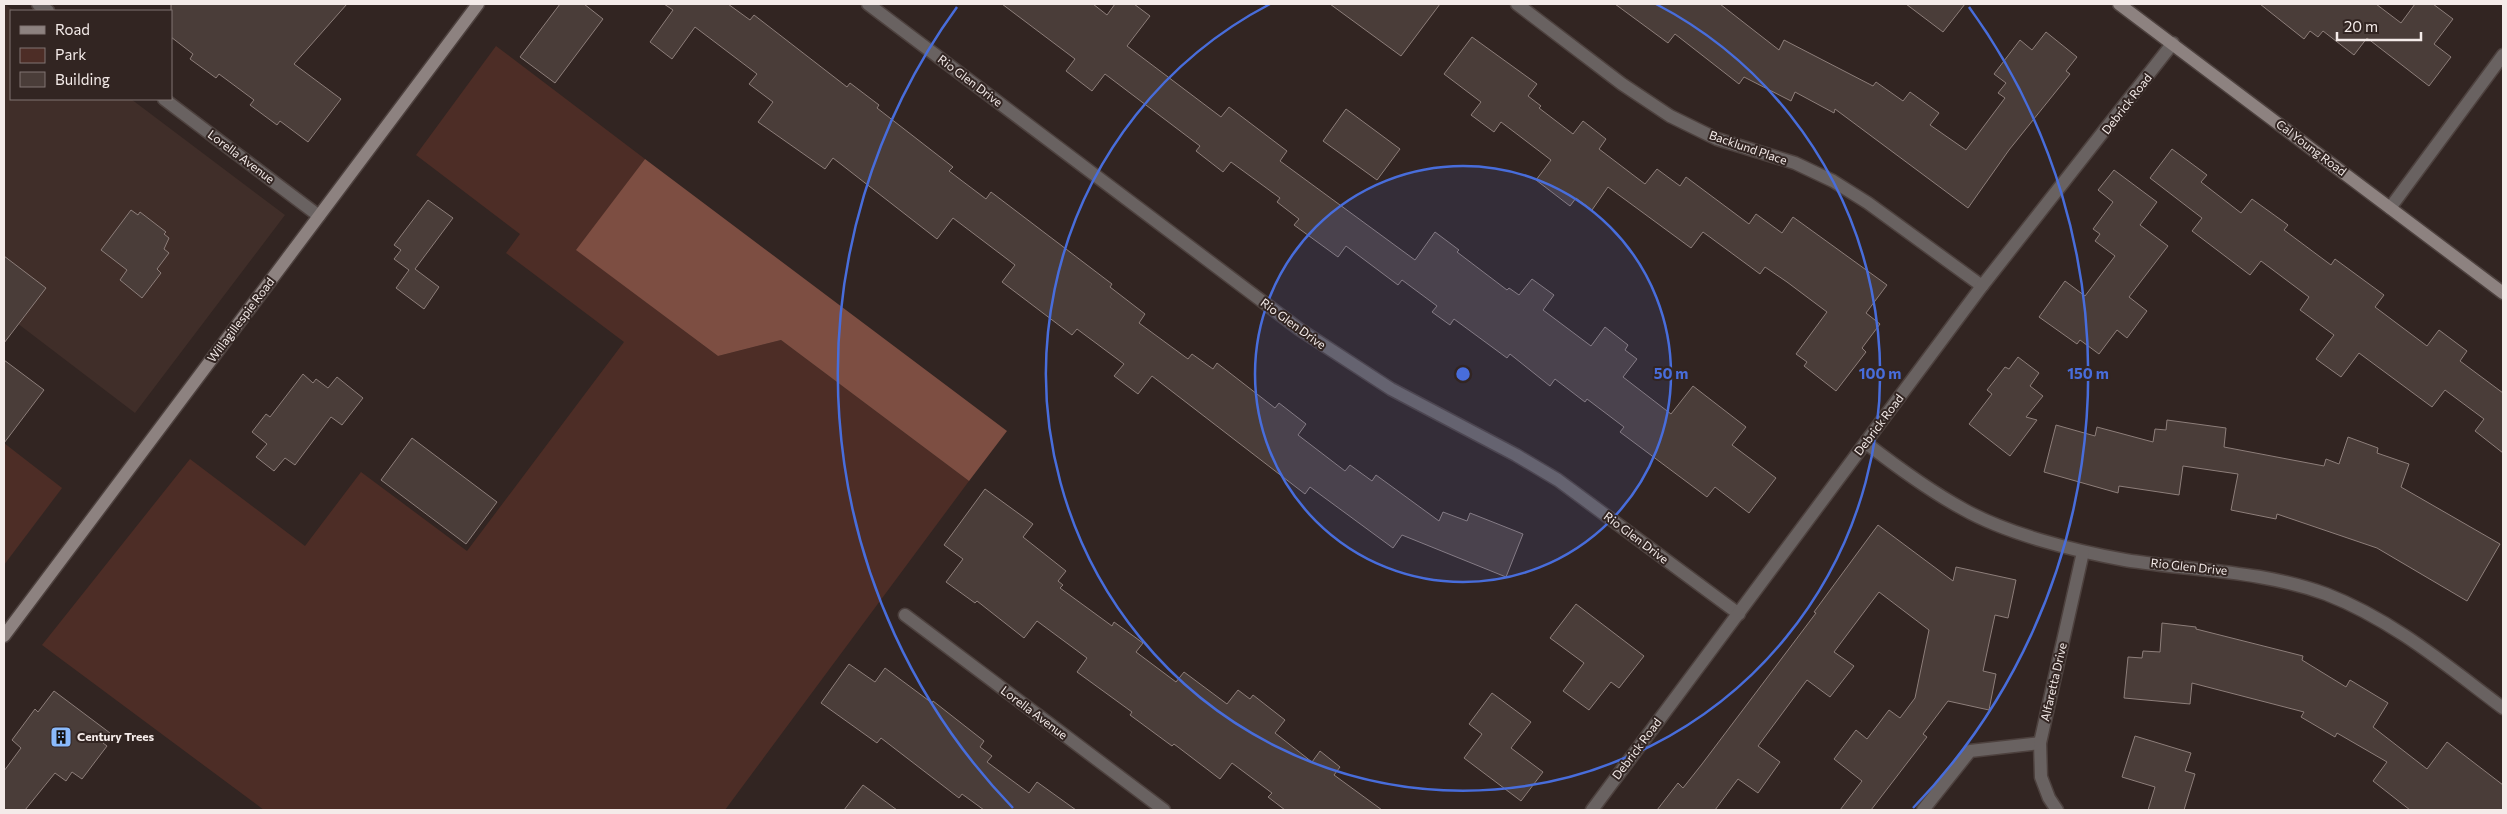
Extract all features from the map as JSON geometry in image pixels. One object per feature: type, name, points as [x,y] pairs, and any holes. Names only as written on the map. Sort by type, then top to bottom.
[{"type":"main road","name":"Willagillespie Road","points":[[4,636],[478,4]]},
{"type":"main road","name":"Cal Young Road","points":[[2118,4],[2503,293]]},
{"type":"street","name":"Rio Glen Drive","points":[[868,4],[1299,329],[1391,390],[1508,451],[1558,480],[1739,614]]},
{"type":"street","name":"Backlund Place","points":[[1517,4],[1622,84],[1662,110],[1717,139],[1795,164],[1833,181],[1868,203],[1982,286]]},
{"type":"street","name":"Debrick Road","points":[[1592,810],[1982,286],[2172,43]]},
{"type":"street","points":[[2390,208],[2503,56]]},
{"type":"street","name":"Lorella Avenue","points":[[165,100],[319,216]]},
{"type":"street","name":"Rio Glen Drive","points":[[1866,443],[1911,477],[1964,510],[2009,529],[2083,552],[2126,560],[2239,572],[2272,578],[2325,594],[2387,623],[2503,708]]},
{"type":"street","name":"Alfaretta Drive","points":[[2057,810],[2049,798],[2041,777],[2040,743],[2083,552]]},
{"type":"street","name":"Lorella Avenue","points":[[905,615],[1164,810]]},
{"type":"street","points":[[1923,810],[1970,750],[2040,743]]},
{"type":"shaded area","points":[[4,4],[13,10],[10,10],[10,100],[132,100],[285,215],[135,413],[17,323],[12,328],[4,322]]},
{"type":"shaded area","points":[[645,159],[1007,431],[969,481],[781,340],[718,356],[576,250]]},
{"type":"green space","points":[[496,46],[645,159],[577,250],[718,356],[781,340],[969,481],[725,810],[264,810],[42,645],[190,459],[305,546],[361,472],[467,551],[624,342],[506,253],[520,234],[416,155]]},
{"type":"green space","points":[[4,443],[62,488],[4,565]]},
{"type":"building","points":[[171,4],[347,4],[294,64],[341,99],[308,142],[280,121],[277,125],[250,105],[254,100],[219,74],[216,78],[190,59],[193,54],[172,38]]},
{"type":"building","points":[[560,4],[584,4],[603,19],[555,83],[520,57]]},
{"type":"building","points":[[664,4],[728,4],[750,20],[754,15],[847,87],[850,83],[879,105],[877,108],[953,167],[949,171],[986,199],[991,192],[1112,284],[1110,287],[1145,314],[1139,323],[1188,359],[1192,354],[1213,369],[1217,363],[1275,408],[1279,403],[1306,424],[1298,435],[1345,471],[1350,465],[1372,481],[1376,475],[1439,521],[1443,512],[1467,521],[1470,513],[1523,534],[1506,577],[1402,535],[1393,548],[1310,487],[1305,494],[1152,376],[1138,394],[1114,376],[1124,364],[1077,329],[1072,335],[1002,282],[1015,265],[953,218],[937,239],[833,158],[825,169],[758,122],[773,102],[749,84],[757,74],[695,27],[672,59],[650,42],[673,10]]},
{"type":"building","points":[[1002,4],[1093,4],[1107,15],[1115,4],[1134,4],[1150,16],[1127,46],[1221,117],[1229,107],[1287,151],[1280,161],[1415,260],[1435,232],[1459,250],[1457,252],[1507,290],[1509,288],[1519,295],[1532,279],[1554,295],[1543,310],[1591,346],[1605,327],[1628,345],[1625,350],[1637,359],[1623,377],[1671,414],[1693,386],[1746,427],[1732,445],[1776,478],[1749,513],[1715,487],[1707,497],[1620,432],[1624,427],[1587,399],[1585,402],[1555,379],[1550,386],[1510,354],[1507,358],[1454,319],[1450,325],[1432,312],[1437,306],[1402,280],[1398,285],[1346,246],[1338,257],[1294,225],[1299,219],[1277,202],[1280,198],[1231,162],[1223,172],[1196,151],[1200,146],[1105,74],[1092,91],[1066,71],[1075,59]]},
{"type":"building","points":[[1330,4],[1440,4],[1401,56]]},
{"type":"building","points":[[1615,4],[1720,4],[1779,50],[1784,40],[1873,86],[1876,82],[1903,101],[1910,92],[1939,113],[1930,125],[1966,150],[2005,98],[1998,93],[2006,83],[1994,74],[2020,40],[2032,50],[2046,32],[2077,57],[2066,71],[2070,74],[2009,150],[1968,208],[1835,109],[1834,113],[1795,92],[1791,101],[1744,77],[1739,84],[1675,34],[1668,43]]},
{"type":"building","points":[[1906,4],[1965,4],[1943,32]]},
{"type":"building","points":[[2260,4],[2376,4],[2401,23],[2415,4],[2433,4],[2453,19],[2434,44],[2451,57],[2429,86],[2367,38],[2354,55],[2323,31],[2318,37],[2310,31],[2304,39]]},
{"type":"building","points":[[1472,37],[1537,84],[1528,96],[1541,106],[1539,108],[1573,134],[1583,121],[1606,139],[1599,149],[1645,184],[1657,169],[1680,186],[1686,177],[1749,224],[1756,214],[1782,233],[1793,217],[1887,285],[1866,313],[1880,324],[1862,348],[1866,352],[1836,391],[1804,366],[1807,362],[1796,354],[1827,312],[1787,282],[1765,267],[1760,274],[1703,232],[1691,248],[1608,187],[1592,210],[1576,198],[1570,206],[1536,180],[1551,160],[1501,122],[1494,132],[1471,115],[1481,102],[1444,74]]},
{"type":"building","points":[[1346,109],[1400,149],[1377,180],[1323,141]]},
{"type":"building","points":[[2172,149],[2207,175],[2201,182],[2241,213],[2252,199],[2288,225],[2284,230],[2331,265],[2335,259],[2384,295],[2375,307],[2427,346],[2439,330],[2467,351],[2460,361],[2503,393],[2503,453],[2475,431],[2484,419],[2445,390],[2432,407],[2359,353],[2341,377],[2316,359],[2334,335],[2300,310],[2309,297],[2261,261],[2250,275],[2192,231],[2202,218],[2150,178]]},
{"type":"building","points":[[2114,170],[2157,202],[2140,225],[2168,246],[2129,297],[2147,311],[2127,338],[2117,330],[2099,354],[2080,340],[2077,344],[2039,317],[2065,281],[2085,296],[2115,256],[2095,241],[2100,234],[2093,229],[2113,202],[2098,190]]},
{"type":"building","points":[[428,200],[453,218],[415,269],[439,287],[424,309],[396,288],[409,270],[394,259],[401,250],[394,245]]},
{"type":"building","points":[[131,210],[138,215],[140,212],[166,232],[164,234],[169,238],[164,249],[169,253],[157,269],[161,273],[142,298],[120,280],[127,270],[101,250]]},
{"type":"building","points":[[4,256],[46,288],[4,343]]},
{"type":"building","points":[[2018,357],[2039,373],[2030,386],[2043,396],[2026,417],[2037,420],[2010,456],[1969,424],[1992,394],[1987,390],[2005,367],[2009,369]]},
{"type":"building","points":[[4,360],[44,390],[4,443]]},
{"type":"building","points":[[303,374],[313,383],[316,379],[328,388],[337,377],[363,398],[342,425],[331,417],[295,465],[285,458],[274,471],[256,457],[267,444],[252,432],[266,414],[270,417]]},
{"type":"building","points":[[2167,420],[2226,428],[2224,447],[2324,466],[2326,459],[2339,464],[2348,437],[2378,448],[2377,453],[2409,464],[2401,487],[2500,544],[2467,601],[2377,548],[2277,514],[2276,519],[2231,510],[2238,474],[2183,466],[2179,495],[2119,486],[2118,493],[2044,472],[2056,425],[2095,436],[2097,427],[2153,442],[2155,429],[2166,430]]},
{"type":"building","points":[[412,438],[497,502],[466,544],[381,480]]},
{"type":"building","points":[[985,489],[1033,524],[1023,537],[1066,571],[1058,581],[1063,585],[1060,588],[1112,626],[1114,622],[1143,643],[1136,652],[1176,682],[1184,672],[1227,704],[1238,690],[1250,699],[1253,695],[1285,720],[1275,733],[1312,762],[1320,751],[1340,767],[1334,775],[1382,810],[1285,810],[1268,797],[1272,793],[1232,763],[1220,779],[1174,744],[1172,746],[1130,715],[1132,712],[1077,672],[1087,658],[1037,621],[1024,638],[977,601],[975,603],[946,582],[963,559],[944,545]]},
{"type":"building","points":[[1878,525],[1953,581],[1956,567],[2016,580],[2008,618],[1995,615],[1983,671],[1996,674],[1989,710],[1948,701],[1923,734],[1927,737],[1871,810],[1840,810],[1862,781],[1834,759],[1856,730],[1867,739],[1889,710],[1900,718],[1915,698],[1929,630],[1879,592],[1834,652],[1854,666],[1830,697],[1807,680],[1758,746],[1780,762],[1758,793],[1738,779],[1715,810],[1657,810],[1678,783],[1683,788],[1702,764],[1816,613],[1814,612]]},
{"type":"building","points":[[1576,604],[1644,656],[1619,688],[1611,682],[1589,710],[1563,691],[1584,663],[1550,638]]},
{"type":"building","points":[[2162,623],[2196,627],[2196,629],[2303,656],[2302,660],[2346,687],[2350,680],[2388,703],[2373,727],[2427,769],[2447,742],[2503,785],[2503,810],[2410,810],[2373,781],[2387,762],[2337,733],[2335,737],[2301,717],[2304,712],[2192,683],[2190,704],[2124,698],[2128,657],[2142,658],[2143,651],[2160,652]]},
{"type":"building","points":[[849,664],[875,682],[885,668],[932,703],[933,701],[984,741],[980,747],[992,756],[987,762],[1029,793],[1037,782],[1076,810],[984,810],[962,794],[959,798],[881,738],[877,743],[821,703]]},
{"type":"building","name":"Century Trees","points":[[54,691],[110,733],[103,743],[107,746],[82,779],[72,772],[66,781],[55,773],[25,810],[4,810],[4,771],[21,748],[12,740],[35,709],[38,712]]},
{"type":"building","points":[[1492,693],[1531,722],[1511,748],[1543,772],[1521,801],[1464,758],[1482,734],[1469,724]]},
{"type":"building","points":[[2135,736],[2191,753],[2185,771],[2195,774],[2184,810],[2148,810],[2155,787],[2122,777]]},
{"type":"building","points":[[863,785],[897,810],[844,810]]},
{"type":"place","name":"Century Trees","points":[[61,737]]}]
